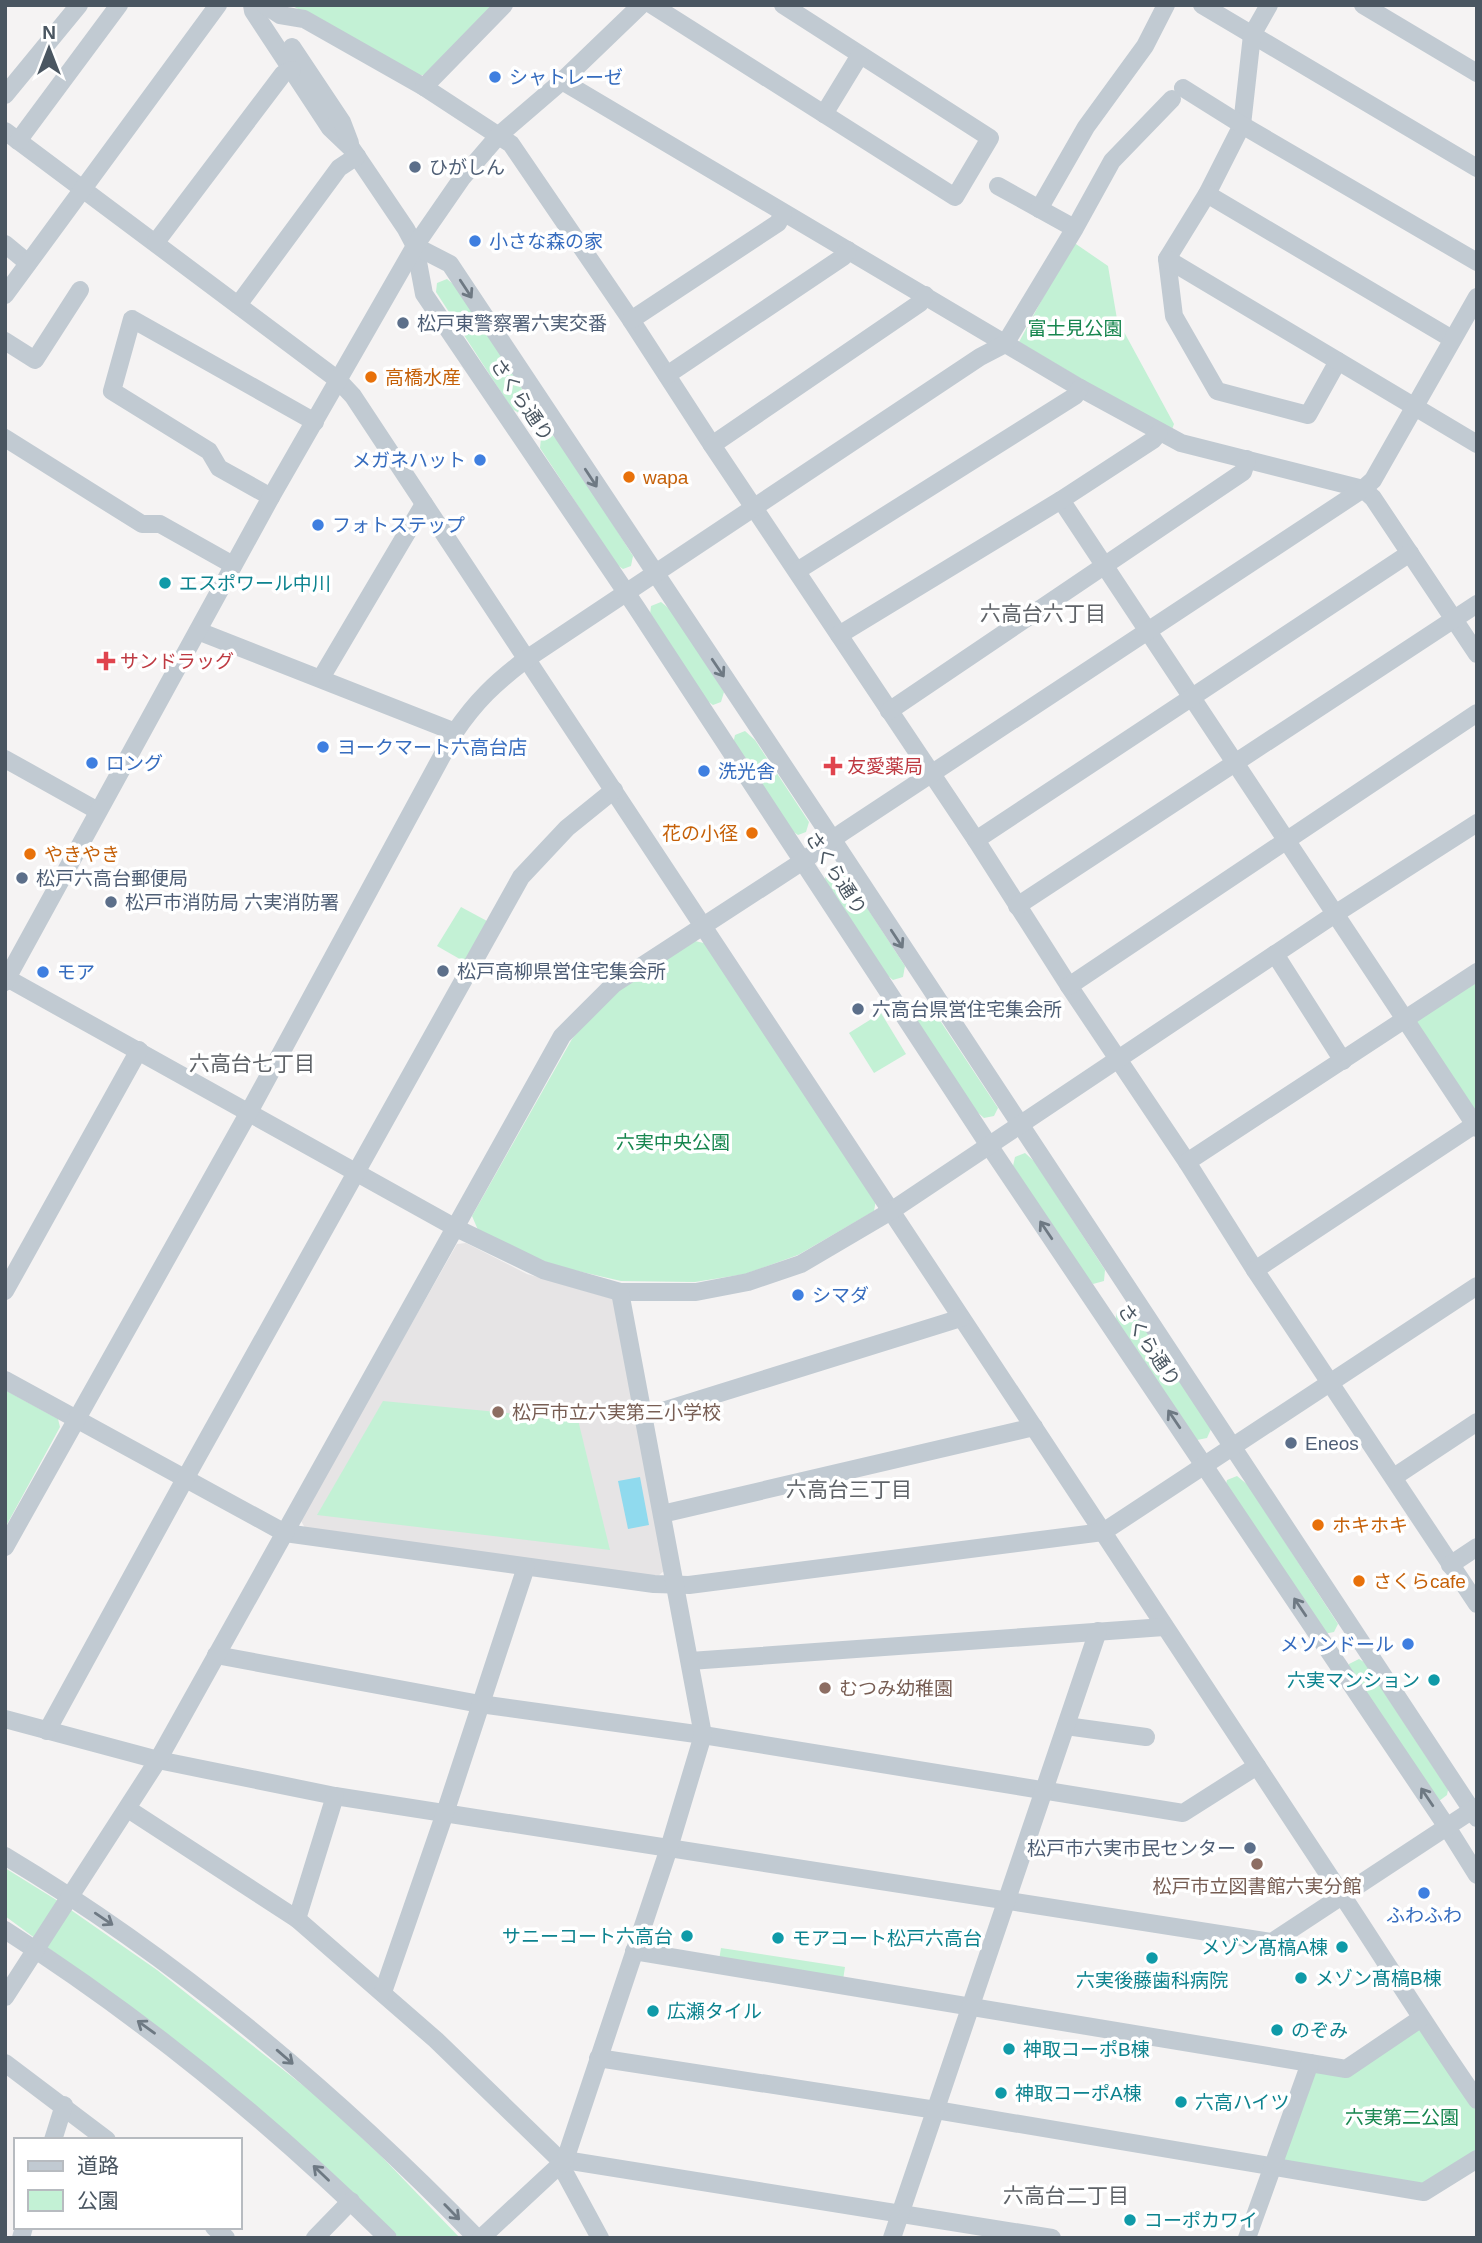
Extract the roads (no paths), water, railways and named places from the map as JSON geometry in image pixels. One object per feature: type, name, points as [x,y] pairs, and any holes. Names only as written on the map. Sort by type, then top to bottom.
[{"type":"street","points":[[5,94],[79,5]]},
{"type":"street","points":[[119,5],[12,136],[338,380],[353,397],[1034,1427],[1420,2019],[1477,2100]]},
{"type":"street","points":[[5,295],[218,5]]},
{"type":"street","points":[[252,5],[253,11],[330,128],[355,153]]},
{"type":"street","points":[[264,5],[280,15],[304,19],[424,87],[512,144],[976,840],[1255,1270],[1477,1604]]},
{"type":"street","points":[[264,5],[342,122],[355,153],[415,246]]},
{"type":"street","points":[[424,87],[504,5]]},
{"type":"street","points":[[641,5],[562,81],[499,135],[461,178],[415,246],[233,565],[6,979],[139,1050],[456,1228],[543,1270],[620,1292],[696,1292],[748,1282],[800,1264],[891,1211],[988,1144],[1477,823]]},
{"type":"street","points":[[652,5],[955,198],[990,138],[783,5]]},
{"type":"street","points":[[1039,209],[1086,127],[1145,46],[1166,5]]},
{"type":"street","points":[[1202,5],[1477,168]]},
{"type":"street","points":[[1269,5],[1251,35],[1242,125],[1207,194],[1167,259],[1174,316],[1217,391],[1308,415],[1338,361]]},
{"type":"street","points":[[1363,5],[1477,73]]},
{"type":"street","points":[[284,35],[288,26],[304,19]]},
{"type":"street","points":[[824,114],[860,55]]},
{"type":"street","points":[[156,242],[283,74],[292,70]]},
{"type":"street","points":[[562,81],[1159,433],[1181,443],[1363,489],[1373,498],[1477,654]]},
{"type":"street","points":[[5,1547],[249,1112],[454,732],[473,705],[493,684],[980,357],[1005,344],[1112,161],[1178,94],[1242,125],[1477,262]]},
{"type":"street","points":[[238,305],[339,168],[355,153]]},
{"type":"street","points":[[998,186],[1074,228]]},
{"type":"street","points":[[1207,194],[1452,339]]},
{"type":"street","points":[[631,320],[778,223],[783,213]]},
{"type":"street","points":[[5,244],[28,263]]},
{"type":"street","name":"さくら通り","points":[[415,246],[450,264],[1475,1812]]},
{"type":"street","name":"さくら通り","points":[[415,246],[424,294],[626,593],[988,1144],[1477,1875]]},
{"type":"street","points":[[667,375],[843,257],[848,250]]},
{"type":"street","points":[[1167,259],[1477,444]]},
{"type":"street","points":[[5,341],[35,360],[80,290]]},
{"type":"street","points":[[712,445],[920,303],[925,295]]},
{"type":"street","points":[[5,1997],[158,1760],[562,1036],[614,984],[1363,489],[1373,480],[1477,297]]},
{"type":"street","points":[[271,497],[219,468],[209,451],[112,391],[132,319],[315,422]]},
{"type":"street","points":[[797,571],[1075,396],[1080,388]]},
{"type":"street","points":[[839,635],[1061,500],[1153,440],[1159,433]]},
{"type":"street","points":[[5,438],[142,524],[160,524],[233,565]]},
{"type":"street","points":[[889,711],[1244,472],[1247,458]]},
{"type":"street","points":[[1061,500],[1476,1125],[1255,1270]]},
{"type":"street","points":[[321,678],[424,504]]},
{"type":"street","points":[[976,840],[1410,553]]},
{"type":"street","points":[[1017,906],[1477,604]]},
{"type":"street","points":[[198,631],[454,732]]},
{"type":"street","points":[[1069,986],[1477,713]]},
{"type":"street","points":[[5,759],[98,811]]},
{"type":"street","points":[[47,1731],[521,877],[567,828],[614,790]]},
{"type":"street","points":[[1275,954],[1343,1061]]},
{"type":"street","points":[[1187,1162],[1477,972]]},
{"type":"street","points":[[5,1291],[139,1050]]},
{"type":"street","points":[[5,1380],[285,1533],[654,1584],[689,1585],[1103,1532],[1477,1286]]},
{"type":"street","points":[[5,1856],[71,1897],[165,1962],[268,2042],[399,2160],[479,2238],[562,2162],[669,1848],[703,1735],[620,1292]]},
{"type":"street","points":[[643,1417],[961,1318]]},
{"type":"street","points":[[1394,1477],[1477,1422]]},
{"type":"street","points":[[662,1514],[1034,1427]]},
{"type":"street","points":[[1450,1565],[1477,1547]]},
{"type":"street","points":[[383,1992],[526,1567]]},
{"type":"street","points":[[690,1661],[1164,1627]]},
{"type":"street","points":[[892,2238],[1098,1632]]},
{"type":"street","points":[[216,1655],[480,1704],[703,1735],[1183,1813],[1257,1766]]},
{"type":"street","points":[[5,1719],[158,1760],[335,1796],[1272,1942],[1447,1827],[1475,1812]]},
{"type":"street","points":[[1066,1726],[1146,1737]]},
{"type":"street","points":[[296,1919],[335,1796]]},
{"type":"street","points":[[128,1809],[296,1919],[436,2040],[562,2162],[600,2238]]},
{"type":"street","points":[[5,1930],[159,2036],[276,2132],[388,2238]]},
{"type":"street","points":[[634,1951],[1346,2069],[1420,2019]]},
{"type":"street","points":[[598,2058],[936,2110],[1424,2192],[1477,2159]]},
{"type":"street","points":[[5,2063],[105,2138]]},
{"type":"street","points":[[1247,2238],[1310,2063]]},
{"type":"street","points":[[54,2138],[64,2105]]},
{"type":"street","points":[[562,2162],[1052,2238]]},
{"type":"street","points":[[315,2238],[351,2202]]},
{"type":"water","points":[[640,1477],[649,1525],[628,1529],[618,1481]]},
{"type":"place","name":"シャトレーゼ","points":[[495,77]]},
{"type":"place","name":"ひがしん","points":[[415,167]]},
{"type":"place","name":"小さな森の家","points":[[475,241]]},
{"type":"place","name":"松戸東警察署六実交番","points":[[403,323]]},
{"type":"place","name":"高橋水産","points":[[371,377]]},
{"type":"place","name":"メガネハット","points":[[480,460]]},
{"type":"place","name":"wapa","points":[[629,477]]},
{"type":"place","name":"フォトステップ","points":[[318,525]]},
{"type":"place","name":"エスポワール中川","points":[[165,583]]},
{"type":"place","name":"サンドラッグ","points":[[106,661]]},
{"type":"place","name":"ヨークマート六高台店","points":[[323,747]]},
{"type":"place","name":"ロング","points":[[92,763]]},
{"type":"place","name":"友愛薬局","points":[[833,766]]},
{"type":"place","name":"洗光舎","points":[[704,771]]},
{"type":"place","name":"花の小径","points":[[752,833]]},
{"type":"place","name":"やきやき","points":[[30,854]]},
{"type":"place","name":"松戸六高台郵便局","points":[[22,878]]},
{"type":"place","name":"松戸市消防局 六実消防署","points":[[111,902]]},
{"type":"place","name":"松戸高柳県営住宅集会所","points":[[443,971]]},
{"type":"place","name":"モア","points":[[43,972]]},
{"type":"place","name":"六高台県営住宅集会所","points":[[858,1009]]},
{"type":"place","name":"シマダ","points":[[798,1295]]},
{"type":"place","name":"松戸市立六実第三小学校","points":[[498,1412]]},
{"type":"place","name":"Eneos","points":[[1291,1443]]},
{"type":"place","name":"ホキホキ","points":[[1318,1525]]},
{"type":"place","name":"さくらcafe","points":[[1359,1581]]},
{"type":"place","name":"メソンドール","points":[[1408,1644]]},
{"type":"place","name":"六実マンション","points":[[1434,1680]]},
{"type":"place","name":"むつみ幼稚園","points":[[825,1688]]},
{"type":"place","name":"松戸市六実市民センター","points":[[1250,1848]]},
{"type":"place","name":"松戸市立図書館六実分館","points":[[1257,1864]]},
{"type":"place","name":"ふわふわ","points":[[1424,1893]]},
{"type":"place","name":"サニーコート六高台","points":[[687,1936]]},
{"type":"place","name":"モアコート松戸六高台","points":[[778,1938]]},
{"type":"place","name":"メゾン髙槁A棟","points":[[1342,1947]]},
{"type":"place","name":"六実後藤歯科病院","points":[[1152,1958]]},
{"type":"place","name":"メゾン髙槁B棟","points":[[1301,1978]]},
{"type":"place","name":"広瀬タイル","points":[[653,2011]]},
{"type":"place","name":"のぞみ","points":[[1277,2030]]},
{"type":"place","name":"神取コーポB棟","points":[[1009,2049]]},
{"type":"place","name":"神取コーポA棟","points":[[1001,2093]]},
{"type":"place","name":"六高ハイツ","points":[[1181,2102]]},
{"type":"place","name":"コーポカワイ","points":[[1130,2220]]},
{"type":"district","name":"六高台六丁目","points":[[1043,613]]},
{"type":"district","name":"六高台七丁目","points":[[252,1063]]},
{"type":"district","name":"六高台三丁目","points":[[849,1489]]},
{"type":"district","name":"六高台二丁目","points":[[1066,2195]]},
{"type":"park label","name":"富士見公園","points":[[1075,328]]},
{"type":"park label","name":"六実中央公園","points":[[673,1142]]},
{"type":"park label","name":"六実第二公園","points":[[1402,2117]]}]
